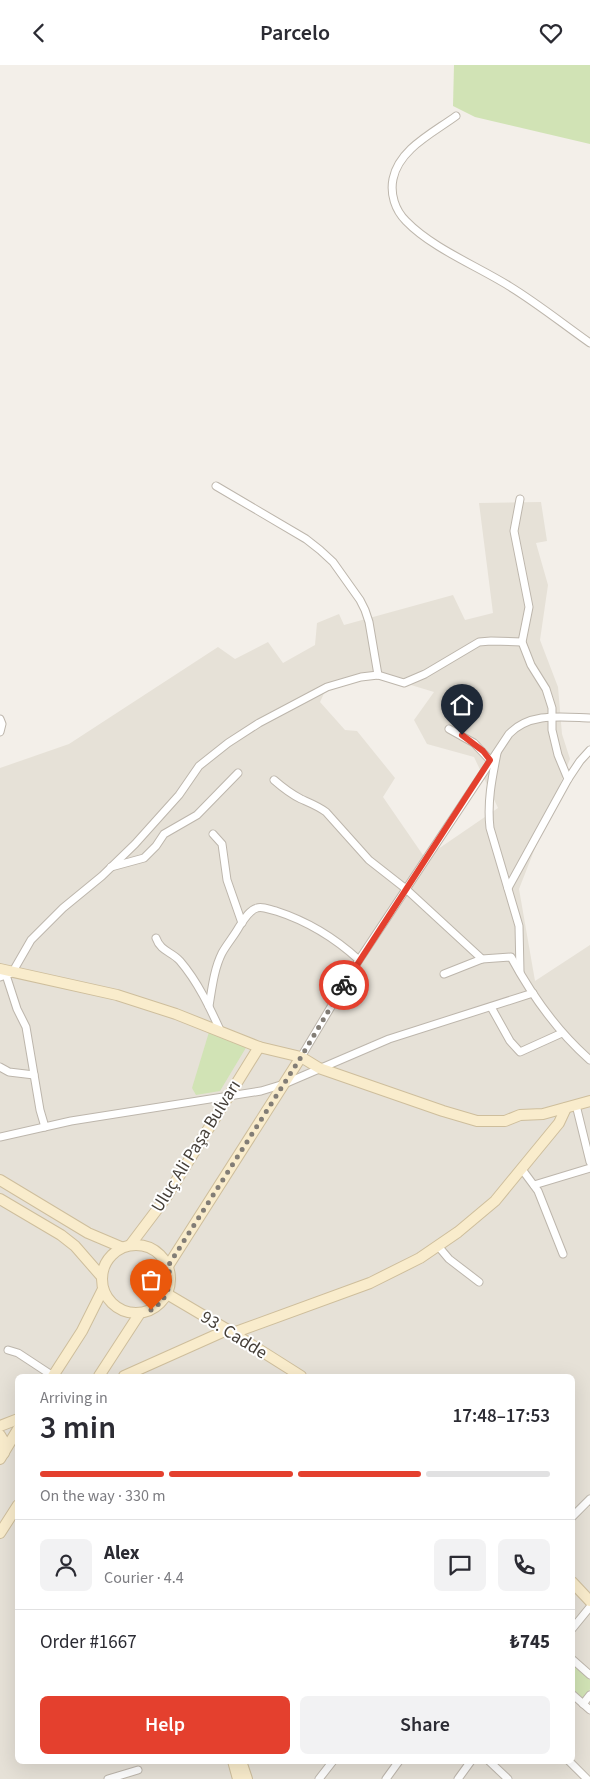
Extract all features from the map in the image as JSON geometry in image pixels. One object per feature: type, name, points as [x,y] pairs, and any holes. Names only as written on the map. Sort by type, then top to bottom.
[{"type":"street","points":[[456,116],[407,152],[398,165],[393,178],[392,189],[393,199],[399,212],[406,221],[439,245],[509,286],[590,343]]},
{"type":"street","points":[[216,487],[306,539],[333,562],[365,610],[369,622],[378,675]]},
{"type":"street","points":[[520,499],[514,531],[529,607],[522,643],[531,665],[546,689],[552,708],[552,730],[558,755],[568,779]]},
{"type":"street","points":[[4,973],[31,940],[63,908],[111,867],[179,795],[199,766],[228,743],[259,723],[327,687],[361,677],[378,675],[404,683],[425,674],[479,642],[522,643]]},
{"type":"street","points":[[168,1266],[301,1057],[358,960],[498,747],[513,729],[522,723],[538,718],[590,718]]},
{"type":"street","points":[[0,719],[2,724],[0,732]]},
{"type":"street","points":[[449,729],[474,743],[490,760]]},
{"type":"street","points":[[498,747],[490,788],[488,812],[490,828],[518,926],[521,975]]},
{"type":"street","points":[[508,888],[568,779],[590,750]]},
{"type":"street","points":[[111,867],[144,858],[156,846],[164,834],[197,815],[238,773]]},
{"type":"street","points":[[274,780],[299,799],[318,806],[326,812],[369,860],[406,889],[482,959]]},
{"type":"street","points":[[213,834],[222,844],[227,880],[242,923]]},
{"type":"street","points":[[209,1006],[214,975],[222,954],[242,923],[252,910],[257,908],[262,907],[289,915],[326,934],[345,947],[358,960]]},
{"type":"street","points":[[156,938],[159,947],[179,960],[209,1006],[221,1032]]},
{"type":"street","points":[[444,974],[482,959],[511,957],[548,1016],[562,1033],[590,1060]]},
{"type":"street","points":[[4,973],[117,995],[176,1014],[259,1047],[301,1057],[319,1069],[477,1121],[505,1121],[520,1115],[543,1114],[590,1101]]},
{"type":"street","points":[[4,973],[17,1009],[26,1027],[40,1110],[45,1127]]},
{"type":"street","points":[[0,1137],[112,1114],[261,1091],[284,1084],[389,1039],[533,993]]},
{"type":"street","points":[[491,1007],[510,1041],[520,1052],[562,1033]]},
{"type":"street","name":"Uluç Ali Paşa Bulvarı","points":[[103,1289],[102,1277],[106,1262],[112,1253],[126,1246],[165,1199],[259,1047]]},
{"type":"street","points":[[0,1067],[9,1072],[34,1075]]},
{"type":"street","points":[[571,1107],[590,1162]]},
{"type":"street","points":[[129,1374],[230,1332],[370,1283],[420,1258],[458,1232],[495,1201],[571,1107]]},
{"type":"street","points":[[521,1168],[538,1191],[563,1254]]},
{"type":"street","points":[[534,1185],[590,1168]]},
{"type":"street","points":[[0,1181],[88,1233],[126,1246],[142,1245],[153,1249],[162,1256],[168,1266],[170,1283],[167,1294],[156,1307],[140,1313],[129,1313],[115,1306],[107,1298],[103,1289]]},
{"type":"street","points":[[0,1199],[61,1235],[75,1246],[102,1277]]},
{"type":"street","points":[[438,1246],[449,1259],[479,1282]]},
{"type":"street","points":[[54,1374],[82,1331],[103,1289]]},
{"type":"street","name":"93. Cadde","points":[[167,1294],[298,1374]]},
{"type":"street","points":[[100,1374],[140,1313]]},
{"type":"street","points":[[8,1350],[18,1353],[50,1374]]},
{"type":"street","points":[[0,1419],[15,1414]]},
{"type":"street","points":[[0,1426],[15,1420]]},
{"type":"street","points":[[2,1456],[15,1434]]},
{"type":"street","points":[[0,1435],[3,1440],[2,1456]]},
{"type":"street","points":[[575,1514],[590,1499]]},
{"type":"street","points":[[0,1533],[15,1510]]},
{"type":"street","points":[[575,1585],[590,1601]]},
{"type":"street","points":[[575,1625],[590,1607]]},
{"type":"street","points":[[575,1662],[590,1675]]},
{"type":"street","points":[[583,1703],[590,1695]]},
{"type":"street","points":[[575,1696],[590,1710]]},
{"type":"street","points":[[234,1764],[238,1779]]},
{"type":"street","points":[[243,1764],[247,1779]]},
{"type":"street","points":[[321,1778],[331,1764]]},
{"type":"street","points":[[386,1779],[397,1764]]},
{"type":"street","points":[[458,1779],[469,1764]]},
{"type":"street","points":[[491,1764],[508,1779]]},
{"type":"street","points":[[572,1764],[587,1779]]},
{"type":"street","points":[[108,1779],[138,1770]]},
{"type":"shaded area","points":[[541,502],[547,541],[536,543],[548,585],[540,640],[558,687],[562,734],[570,759],[519,889],[535,981],[590,945],[590,1779],[0,1779],[0,768],[69,744],[218,647],[235,659],[268,642],[283,663],[315,645],[317,623],[339,614],[344,625],[453,595],[465,620],[493,613],[479,503]],"holes":[[[378,675],[434,692],[414,720],[427,744],[474,757],[498,808],[425,858],[383,797],[395,778],[357,731],[345,730],[320,702],[327,687]]]},
{"type":"green space","points":[[454,65],[590,65],[590,144],[475,117],[453,106]]},
{"type":"green space","points":[[209,1032],[247,1046],[220,1091],[196,1095],[192,1088]]},
{"type":"green space","points":[[575,1666],[590,1680],[590,1689],[583,1699],[575,1691]]},
{"type":"way so far","points":[[151,1310],[164,1299],[169,1289],[170,1272],[168,1266],[301,1057],[344,985]]},
{"type":"route","points":[[344,985],[358,960],[490,760],[483,751],[462,735]]}]
